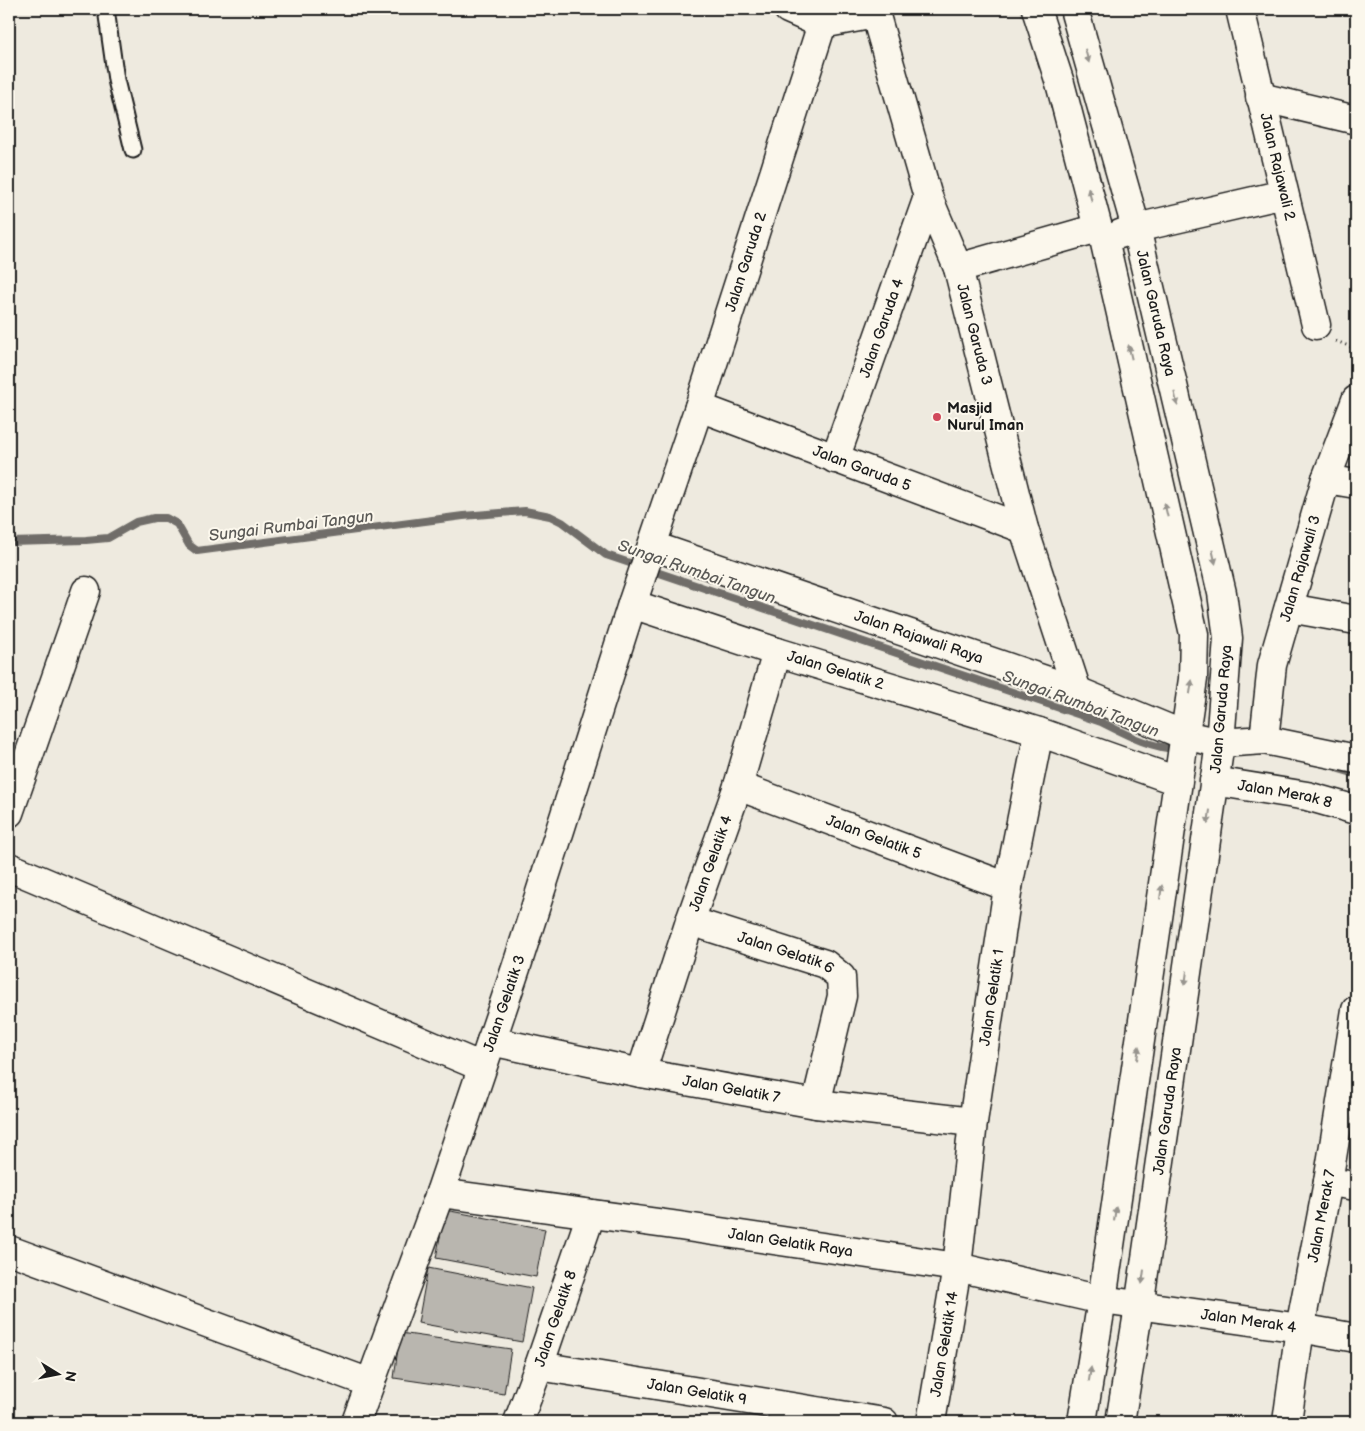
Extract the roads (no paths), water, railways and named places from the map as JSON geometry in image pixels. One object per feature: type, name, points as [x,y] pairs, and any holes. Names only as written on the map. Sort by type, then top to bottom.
[{"type":"street","points":[[788,9],[822,24],[874,11]]},
{"type":"street","name":"Jalan Garuda Raya","points":[[1036,9],[1060,83],[1101,233],[1194,634],[1193,679],[1178,773]]},
{"type":"street","name":"Jalan Garuda Raya","points":[[1074,9],[1136,228],[1222,593],[1228,638],[1217,764],[1139,1307],[1120,1422]]},
{"type":"street","name":"Jalan Rajawali 2","points":[[1240,9],[1316,325]]},
{"type":"street","name":"Jalan Garuda 3","points":[[874,11],[928,197],[958,268],[1024,528],[1077,691]]},
{"type":"street","name":"Jalan Garuda 2","points":[[652,549],[822,24]]},
{"type":"street","points":[[1260,97],[1356,120]]},
{"type":"street","points":[[958,268],[1101,233],[1136,228],[1284,194]]},
{"type":"street","name":"Jalan Garuda 4","points":[[836,459],[928,197]]},
{"type":"street","name":"Jalan Rajawali 3","points":[[1264,740],[1272,665],[1326,479],[1356,400]]},
{"type":"street","name":"Jalan Garuda 5","points":[[699,407],[1024,528]]},
{"type":"street","points":[[1326,479],[1356,484]]},
{"type":"street","name":"Jalan Rajawali Raya","points":[[652,549],[1077,691],[1184,735],[1217,764]]},
{"type":"street","name":"Jalan Gelatik 3","points":[[356,1422],[440,1193],[636,592],[652,549]]},
{"type":"street","points":[[9,813],[86,591]]},
{"type":"street","name":"Jalan Gelatik 2","points":[[636,592],[778,652],[1178,773]]},
{"type":"street","points":[[1289,608],[1356,620]]},
{"type":"street","name":"Jalan Gelatik 4","points":[[641,1073],[690,921],[738,786],[778,652]]},
{"type":"street","name":"Jalan Gelatik 1","points":[[957,1267],[973,1122],[1008,887],[1039,732]]},
{"type":"street","points":[[1217,764],[1264,740],[1356,759]]},
{"type":"street","name":"Jalan Merak 8","points":[[1217,764],[1307,796],[1356,810]]},
{"type":"street","points":[[1082,1422],[1102,1300],[1178,773]]},
{"type":"street","name":"Jalan Gelatik 5","points":[[738,786],[1008,887]]},
{"type":"street","points":[[9,867],[482,1067]]},
{"type":"street","name":"Jalan Gelatik 6","points":[[690,921],[825,964],[841,977],[842,996],[816,1104]]},
{"type":"street","name":"Jalan Merak 7","points":[[1287,1422],[1300,1328],[1328,1182],[1356,1010]]},
{"type":"street","name":"Jalan Gelatik 7","points":[[491,1041],[641,1073],[816,1104],[973,1122]]},
{"type":"street","points":[[1328,1182],[1356,1186]]},
{"type":"street","name":"Jalan Gelatik Raya","points":[[440,1193],[957,1267],[1139,1307]]},
{"type":"street","name":"Jalan Gelatik 8","points":[[518,1422],[591,1214]]},
{"type":"street","points":[[9,1250],[370,1384]]},
{"type":"street","name":"Jalan Gelatik 14","points":[[931,1422],[957,1267]]},
{"type":"street","name":"Jalan Merak 4","points":[[1139,1307],[1300,1328],[1356,1338]]},
{"type":"street","name":"Jalan Gelatik 9","points":[[539,1366],[884,1422]]},
{"type":"lane","points":[[106,9],[116,80],[133,150]]},
{"type":"waterway","name":"Sungai Rumbai Tangun","points":[[9,542],[108,538],[136,522],[154,518],[166,518],[177,524],[189,545],[197,551],[463,516],[525,511],[550,516],[562,522],[606,555],[1101,722],[1128,736],[1147,743],[1177,749]]},
{"type":"waterway","name":"Sungai Rumbai Tangun","points":[[1339,769],[1356,774]]},
{"type":"place","name":"Masjid Nurul Iman","points":[[937,417]]}]
